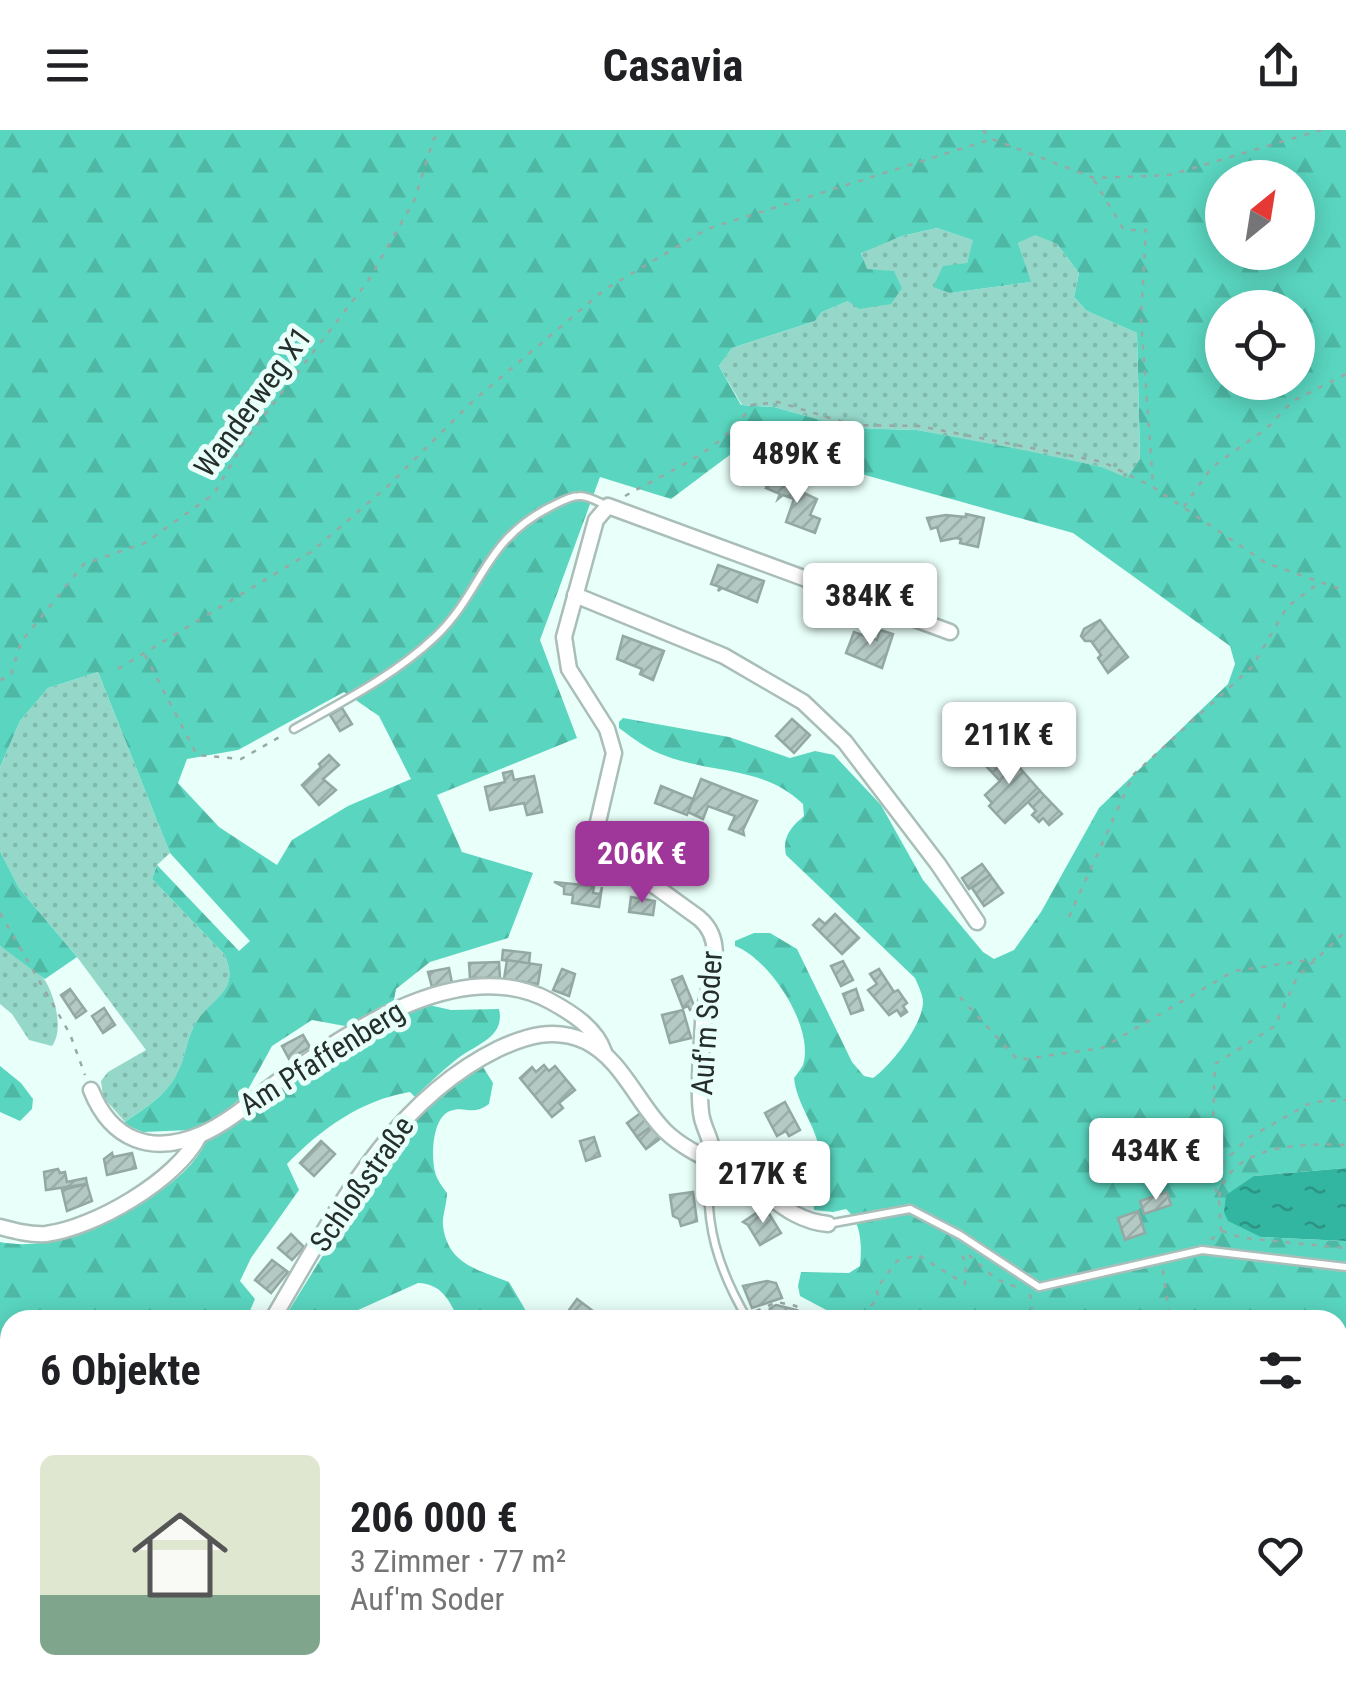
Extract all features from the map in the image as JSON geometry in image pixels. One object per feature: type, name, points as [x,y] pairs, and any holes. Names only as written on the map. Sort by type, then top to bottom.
[{"type":"street","name":"Auf'm Soder","points":[[608,506],[590,535],[564,636],[564,654],[569,669],[607,729],[614,753],[594,839],[700,918],[714,937],[714,968],[703,1020],[701,1111],[713,1143],[711,1162]]},
{"type":"street","points":[[608,506],[950,632]]},
{"type":"street","points":[[575,595],[724,656],[803,702],[845,742],[977,922]]},
{"type":"street","name":"Am Pfaffenberg","points":[[0,1227],[47,1234],[106,1213],[170,1171],[199,1136],[286,1076],[418,999],[482,987],[524,990],[539,995],[595,1033],[604,1053]]},
{"type":"street","name":"Schloßstraße","points":[[278,1310],[368,1164],[430,1094],[491,1052],[538,1034],[574,1037],[604,1053]]},
{"type":"street","points":[[604,1053],[665,1130],[711,1162],[742,1177],[786,1210],[811,1223],[828,1224]]},
{"type":"street","name":"Am Pfaffenberg","points":[[91,1090],[109,1123],[132,1138],[175,1142],[199,1136]]},
{"type":"lane","points":[[294,730],[399,666],[435,638],[456,614],[502,541],[521,524],[580,495],[608,506]]},
{"type":"lane","points":[[711,1162],[708,1220],[718,1260],[743,1310]]},
{"type":"lane","points":[[828,1224],[910,1209],[960,1235],[1039,1287],[1202,1250],[1346,1267]]},
{"type":"path","name":"Wanderweg X1","points":[[0,680],[11,675],[21,642],[84,564],[144,543],[214,494],[244,442],[368,281],[415,199],[433,140],[440,130]]},
{"type":"path","points":[[983,130],[992,139],[1094,178],[1170,174],[1321,130]]},
{"type":"path","points":[[118,669],[311,552],[388,486],[473,401],[604,290],[707,229],[992,139]]},
{"type":"path","points":[[1094,178],[1124,230],[1146,230],[1140,319],[1154,487]]},
{"type":"path","points":[[1183,508],[1211,468],[1268,428],[1293,401],[1346,374]]},
{"type":"path","points":[[608,506],[706,453],[752,405],[778,402],[853,425],[920,426],[1103,462],[1154,487],[1266,563],[1346,591]]},
{"type":"path","points":[[1069,916],[1133,775],[1252,667],[1286,607],[1320,582]]},
{"type":"path","points":[[144,654],[197,755],[241,759],[294,730]]},
{"type":"path","points":[[0,913],[70,1034],[91,1090]]},
{"type":"path","points":[[1219,1199],[1211,1175],[1215,1064],[1275,1026],[1298,976],[1346,931]]},
{"type":"path","points":[[960,997],[1018,1060],[1102,1048],[1234,971],[1316,960]]},
{"type":"path","points":[[1211,1175],[1248,1138],[1312,1102],[1346,1100]]},
{"type":"path","points":[[1346,1145],[1315,1143],[1263,1152],[1238,1165],[1221,1188],[1219,1199],[1221,1231],[1243,1238],[1346,1248]]},
{"type":"path","points":[[864,1310],[873,1304],[878,1296],[876,1289],[897,1261],[918,1255],[965,1284],[966,1262],[962,1254],[968,1254],[996,1279],[1029,1293]]},
{"type":"path","points":[[1161,1258],[1169,1310]]},
{"type":"path","points":[[1029,1293],[1039,1287]]},
{"type":"path","points":[[1029,1293],[1032,1309]]},
{"type":"path","points":[[760,1310],[777,1302],[799,1306],[801,1310]]},
{"type":"shaded area","points":[[937,228],[974,240],[967,263],[950,293],[1030,282],[1018,243],[1034,234],[1057,244],[1079,273],[1074,297],[1087,311],[1137,333],[1140,459],[1127,479],[1102,467],[917,430],[849,428],[774,407],[742,405],[719,366],[732,348],[815,321],[822,312],[848,301],[866,269],[861,252]]},
{"type":"shaded area","points":[[98,672],[170,853],[157,865],[152,879],[224,954],[229,967],[226,987],[193,1028],[172,1081],[154,1101],[125,1122],[103,1097],[101,1081],[108,1072],[146,1050],[77,957],[19,888],[0,851],[0,767],[20,721],[48,688]]},
{"type":"shaded area","points":[[0,946],[46,982],[58,1023],[52,1046],[29,1040],[12,1014],[0,1004]]},
{"type":"green space","points":[[0,130],[1346,130],[1346,1168],[1254,1176],[1261,1237],[1346,1241],[1346,1310],[826,1310],[800,1296],[801,1272],[849,1273],[860,1266],[860,1236],[846,1209],[814,1210],[820,1154],[794,1078],[803,1065],[802,1033],[787,996],[762,965],[735,946],[735,941],[754,933],[770,933],[797,949],[852,1062],[864,1076],[873,1078],[905,1044],[922,1011],[921,993],[915,978],[786,855],[787,838],[804,816],[803,804],[772,783],[755,777],[659,754],[619,728],[619,722],[623,718],[729,737],[790,758],[815,751],[834,755],[881,805],[923,880],[983,952],[994,959],[1014,950],[1041,912],[1099,808],[1228,684],[1235,664],[1230,646],[1073,533],[747,442],[671,499],[600,477],[540,640],[577,738],[437,795],[462,852],[533,873],[508,938],[430,962],[396,989],[394,1000],[345,1026],[312,1020],[272,1046],[245,1095],[207,1125],[190,1130],[143,1132],[124,1124],[167,1088],[182,1062],[193,1028],[221,995],[229,978],[224,954],[152,879],[157,865],[239,951],[250,941],[170,853],[98,672],[48,688],[20,721],[0,767]],"holes":[[[937,228],[973,240],[967,263],[943,266],[933,287],[950,293],[1031,282],[1018,243],[1035,235],[1057,244],[1079,273],[1074,297],[1087,311],[1137,333],[1140,459],[1127,478],[1102,467],[917,430],[849,428],[774,407],[741,405],[719,366],[732,348],[815,321],[822,312],[848,301],[859,309],[891,304],[902,288],[894,271],[867,269],[861,253],[902,236]],[[344,692],[379,716],[411,779],[348,806],[292,840],[277,865],[219,827],[178,783],[187,759],[238,750]]]},
{"type":"green space","points":[[0,851],[19,888],[77,957],[45,979],[0,946]]},
{"type":"green space","points":[[429,1005],[451,1010],[499,1009],[500,1019],[487,1040],[457,1059],[415,1097],[410,1092],[359,1109],[328,1128],[287,1164],[299,1190],[251,1258],[240,1281],[255,1299],[250,1310],[0,1310],[0,1242],[32,1244],[63,1239],[101,1225],[144,1202],[183,1173],[205,1142],[265,1097],[405,1013]]},
{"type":"green space","points":[[0,1066],[33,1099],[32,1109],[20,1121],[0,1112]]},
{"type":"green space","points":[[483,1067],[493,1083],[489,1104],[444,1115],[436,1129],[434,1165],[447,1193],[443,1226],[451,1250],[476,1269],[509,1282],[525,1310],[454,1310],[439,1290],[418,1283],[358,1310],[289,1310],[385,1155],[424,1106]]},
{"type":"water","points":[[1346,1168],[1346,1241],[1261,1237],[1228,1221],[1224,1212],[1226,1195],[1254,1176]]},
{"type":"building","points":[[770,477],[817,499],[810,515],[820,519],[815,533],[786,522],[794,499],[783,495],[778,499],[780,494],[766,488]]},
{"type":"building","points":[[966,517],[984,518],[978,547],[960,543],[961,539],[956,538],[941,541],[937,527],[931,529],[927,518]]},
{"type":"building","points":[[718,565],[764,581],[757,602],[722,588],[718,591],[720,587],[711,584]]},
{"type":"building","points":[[1100,620],[1128,657],[1108,673],[1091,641],[1081,636],[1084,629]]},
{"type":"building","points":[[880,630],[893,634],[882,668],[846,653],[854,632],[877,640]]},
{"type":"building","points":[[623,636],[664,651],[653,680],[640,674],[642,669],[617,659]]},
{"type":"building","points":[[342,708],[352,724],[340,731],[330,715]]},
{"type":"building","points":[[792,719],[810,735],[794,753],[776,736]]},
{"type":"building","points":[[1004,750],[1040,791],[1005,823],[989,806],[992,803],[985,795],[1000,781],[986,766]]},
{"type":"building","points":[[329,755],[339,765],[323,779],[336,790],[319,805],[302,785]]},
{"type":"building","points":[[512,771],[514,780],[534,776],[542,812],[527,815],[524,803],[490,810],[485,787],[505,782],[503,773]]},
{"type":"building","points":[[701,779],[757,801],[744,835],[729,829],[735,816],[708,806],[703,819],[688,812]]},
{"type":"building","points":[[661,786],[693,799],[687,815],[655,803]]},
{"type":"building","points":[[1040,791],[1062,814],[1049,825],[1032,815],[1036,811],[1028,802]]},
{"type":"building","points":[[982,864],[990,875],[969,889],[962,878]]},
{"type":"building","points":[[990,875],[1003,893],[984,906],[972,888]]},
{"type":"building","points":[[554,882],[594,886],[593,893],[600,894],[602,887],[599,907],[572,903],[573,895],[564,894],[564,887]]},
{"type":"building","points":[[631,897],[655,901],[653,915],[629,912]]},
{"type":"building","points":[[835,914],[859,938],[842,954],[813,925],[819,919],[825,924]]},
{"type":"building","points":[[503,950],[530,953],[529,964],[502,960]]},
{"type":"building","points":[[507,960],[541,965],[538,984],[504,979]]},
{"type":"building","points":[[843,961],[853,980],[841,986],[831,966]]},
{"type":"building","points":[[499,962],[500,978],[470,978],[469,963]]},
{"type":"building","points":[[449,968],[452,983],[432,987],[428,972]]},
{"type":"building","points":[[562,969],[575,974],[569,996],[553,990]]},
{"type":"building","points":[[879,969],[894,992],[898,990],[907,1003],[903,1006],[907,1012],[901,1016],[897,1010],[889,1015],[868,990],[877,984],[870,974]]},
{"type":"building","points":[[682,976],[695,1008],[690,1010],[688,1006],[683,1008],[672,980]]},
{"type":"building","points":[[70,989],[86,1011],[76,1018],[61,995]]},
{"type":"building","points":[[856,989],[863,1010],[851,1014],[843,994]]},
{"type":"building","points":[[104,1008],[115,1025],[103,1033],[92,1016]]},
{"type":"building","points":[[683,1010],[691,1038],[670,1043],[662,1015]]},
{"type":"building","points":[[303,1035],[310,1047],[289,1059],[282,1046]]},
{"type":"building","points":[[544,1065],[549,1071],[555,1066],[575,1090],[559,1103],[563,1108],[552,1117],[520,1078],[532,1067],[536,1072]]},
{"type":"building","points":[[785,1102],[800,1130],[789,1136],[786,1131],[777,1136],[765,1113]]},
{"type":"building","points":[[642,1112],[652,1126],[637,1137],[627,1123]]},
{"type":"building","points":[[652,1126],[661,1138],[646,1149],[637,1137]]},
{"type":"building","points":[[594,1137],[600,1156],[586,1161],[580,1141]]},
{"type":"building","points":[[321,1141],[335,1154],[314,1176],[300,1163]]},
{"type":"building","points":[[112,1153],[113,1157],[132,1153],[136,1168],[107,1175],[104,1159]]},
{"type":"building","points":[[44,1172],[65,1172],[67,1182],[86,1178],[87,1184],[46,1190]]},
{"type":"building","points":[[87,1184],[92,1201],[67,1211],[62,1190]]},
{"type":"building","points":[[693,1192],[697,1221],[681,1226],[673,1216],[670,1195]]},
{"type":"building","points":[[1167,1192],[1171,1205],[1144,1214],[1140,1201]]},
{"type":"building","points":[[765,1207],[781,1233],[760,1245],[743,1222]]},
{"type":"building","points":[[1138,1211],[1145,1233],[1125,1240],[1118,1218]]},
{"type":"building","points":[[291,1234],[304,1247],[292,1260],[278,1248]]},
{"type":"building","points":[[272,1260],[288,1272],[271,1293],[255,1280]]},
{"type":"building","points":[[776,1283],[782,1298],[752,1308],[743,1286]]},
{"type":"building","points":[[577,1299],[592,1310],[569,1310]]},
{"type":"building","points":[[776,1305],[797,1310],[770,1310]]}]
